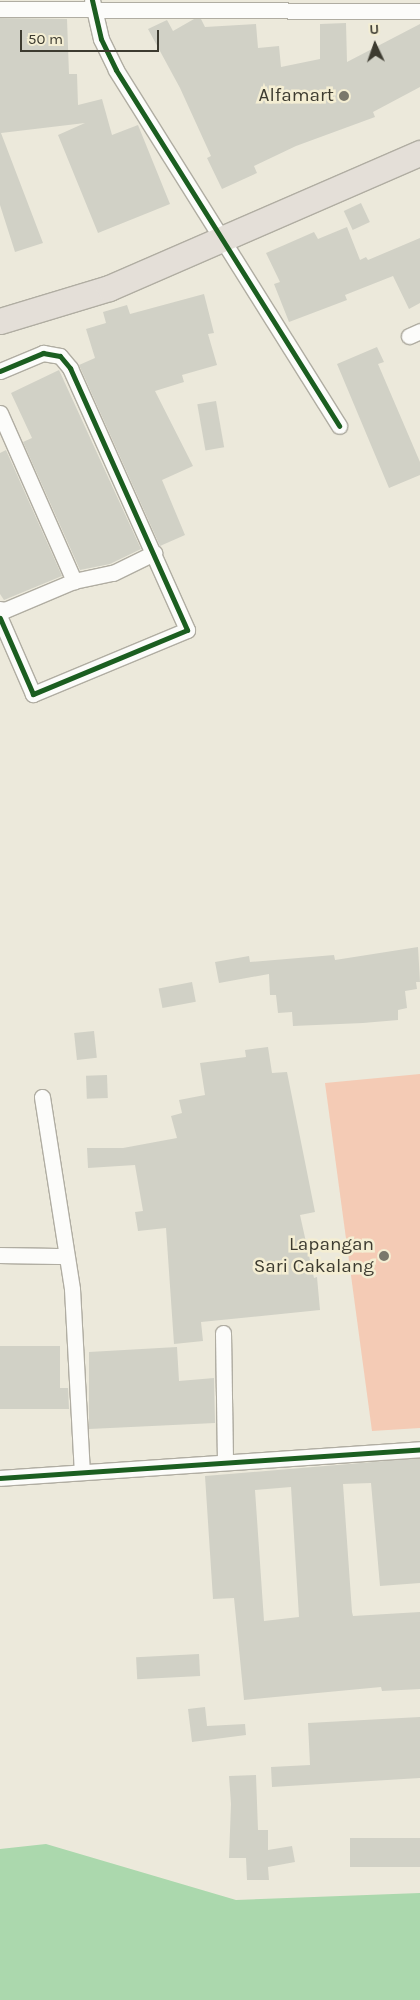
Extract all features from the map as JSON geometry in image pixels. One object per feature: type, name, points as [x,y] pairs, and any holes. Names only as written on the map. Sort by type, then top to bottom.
[{"type":"highway","points":[[0,321],[109,288],[222,241],[420,153]]},
{"type":"street","points":[[92,5],[116,70],[338,426]]},
{"type":"street","points":[[0,9],[92,5],[420,11]]},
{"type":"street","points":[[0,371],[43,353],[60,356],[70,368],[187,630],[33,694],[0,618]]},
{"type":"street","points":[[0,413],[74,581]]},
{"type":"street","points":[[0,609],[5,610],[74,581],[113,573],[154,553]]},
{"type":"street","points":[[42,1097],[64,1256],[72,1290],[82,1472]]},
{"type":"street","points":[[0,1255],[64,1256]]},
{"type":"street","points":[[223,1333],[225,1462]]},
{"type":"street","points":[[0,1478],[420,1449]]},
{"type":"shaded area","name":"Lapangan Sari Cakalang","points":[[420,1074],[420,1428],[372,1431],[325,1083]]},
{"type":"shaded area","points":[[46,1844],[236,1900],[420,1893],[420,2000],[0,2000],[0,1849]]},
{"type":"building","points":[[0,18],[67,19],[69,74],[77,74],[78,105],[102,99],[112,135],[138,125],[170,204],[98,233],[58,135],[85,123],[1,133],[43,243],[15,252],[0,205]]},
{"type":"building","points":[[194,19],[201,19],[205,27],[256,24],[258,48],[279,46],[281,67],[320,59],[320,24],[346,23],[347,62],[420,24],[420,87],[373,112],[375,117],[296,146],[254,166],[257,173],[222,189],[207,158],[211,156],[180,88],[148,29],[167,20],[173,31]]},
{"type":"building","points":[[361,203],[370,222],[353,230],[344,211]]},
{"type":"building","points":[[347,227],[360,260],[366,257],[368,260],[420,238],[420,303],[409,309],[393,276],[345,295],[347,300],[289,322],[274,284],[280,282],[266,253],[314,232],[318,239]]},
{"type":"building","points":[[204,294],[214,333],[208,334],[217,365],[182,375],[184,382],[155,391],[193,466],[162,480],[185,535],[160,546],[79,365],[95,358],[86,329],[106,323],[103,312],[127,305],[130,314]]},
{"type":"building","points":[[377,347],[384,362],[378,364],[420,462],[420,475],[389,488],[337,364]]},
{"type":"building","points":[[59,370],[141,549],[110,564],[80,570],[23,442],[32,438],[11,393]]},
{"type":"building","points":[[216,401],[224,447],[205,451],[197,404]]},
{"type":"building","points":[[6,450],[62,576],[4,600],[0,594],[0,453]]},
{"type":"building","points":[[418,947],[420,982],[416,982],[417,989],[405,991],[407,1008],[398,1010],[398,1020],[363,1023],[293,1026],[292,1012],[278,1013],[276,995],[270,995],[269,974],[219,983],[215,962],[249,956],[250,962],[334,955],[335,960]]},
{"type":"building","points":[[192,982],[196,1002],[162,1008],[159,988]]},
{"type":"building","points":[[94,1031],[97,1058],[77,1060],[74,1033]]},
{"type":"building","points":[[268,1047],[272,1073],[287,1072],[315,1212],[300,1215],[314,1278],[317,1277],[320,1310],[201,1322],[203,1341],[174,1344],[166,1228],[138,1231],[135,1212],[143,1211],[135,1165],[88,1168],[87,1148],[123,1148],[177,1138],[171,1116],[182,1113],[179,1100],[205,1095],[200,1063],[246,1057],[245,1050]]},
{"type":"building","points":[[107,1075],[108,1098],[87,1099],[86,1076]]},
{"type":"building","points":[[0,1346],[60,1346],[60,1388],[68,1388],[69,1409],[0,1409]]},
{"type":"building","points":[[177,1347],[179,1381],[214,1378],[215,1423],[89,1429],[89,1352]]},
{"type":"building","points":[[420,1458],[420,1583],[380,1586],[371,1483],[343,1484],[353,1616],[420,1612],[420,1689],[382,1691],[381,1687],[244,1700],[234,1598],[213,1599],[205,1476]],"holes":[[[291,1487],[299,1617],[264,1621],[255,1490]]]},
{"type":"building","points":[[199,1654],[200,1676],[137,1679],[136,1657]]},
{"type":"building","points":[[205,1707],[207,1726],[245,1724],[246,1735],[192,1742],[188,1709]]},
{"type":"building","points":[[420,1717],[420,1778],[272,1787],[271,1767],[310,1765],[308,1723]]},
{"type":"building","points":[[256,1775],[258,1830],[268,1830],[268,1850],[292,1846],[295,1862],[268,1867],[269,1880],[247,1880],[246,1858],[229,1858],[231,1804],[229,1776]]},
{"type":"building","points":[[350,1838],[420,1838],[420,1867],[350,1867]]},
{"type":"cycle path","points":[[92,0],[101,39],[116,70],[339,426]]},
{"type":"cycle path","points":[[0,371],[43,353],[60,356],[70,368],[187,630],[33,694],[0,618]]},
{"type":"cycle path","points":[[0,1478],[420,1449]]},
{"type":"place","name":"Alfamart","points":[[344,96]]},
{"type":"place","name":"Lapangan Sari Cakalang","points":[[384,1256]]}]
